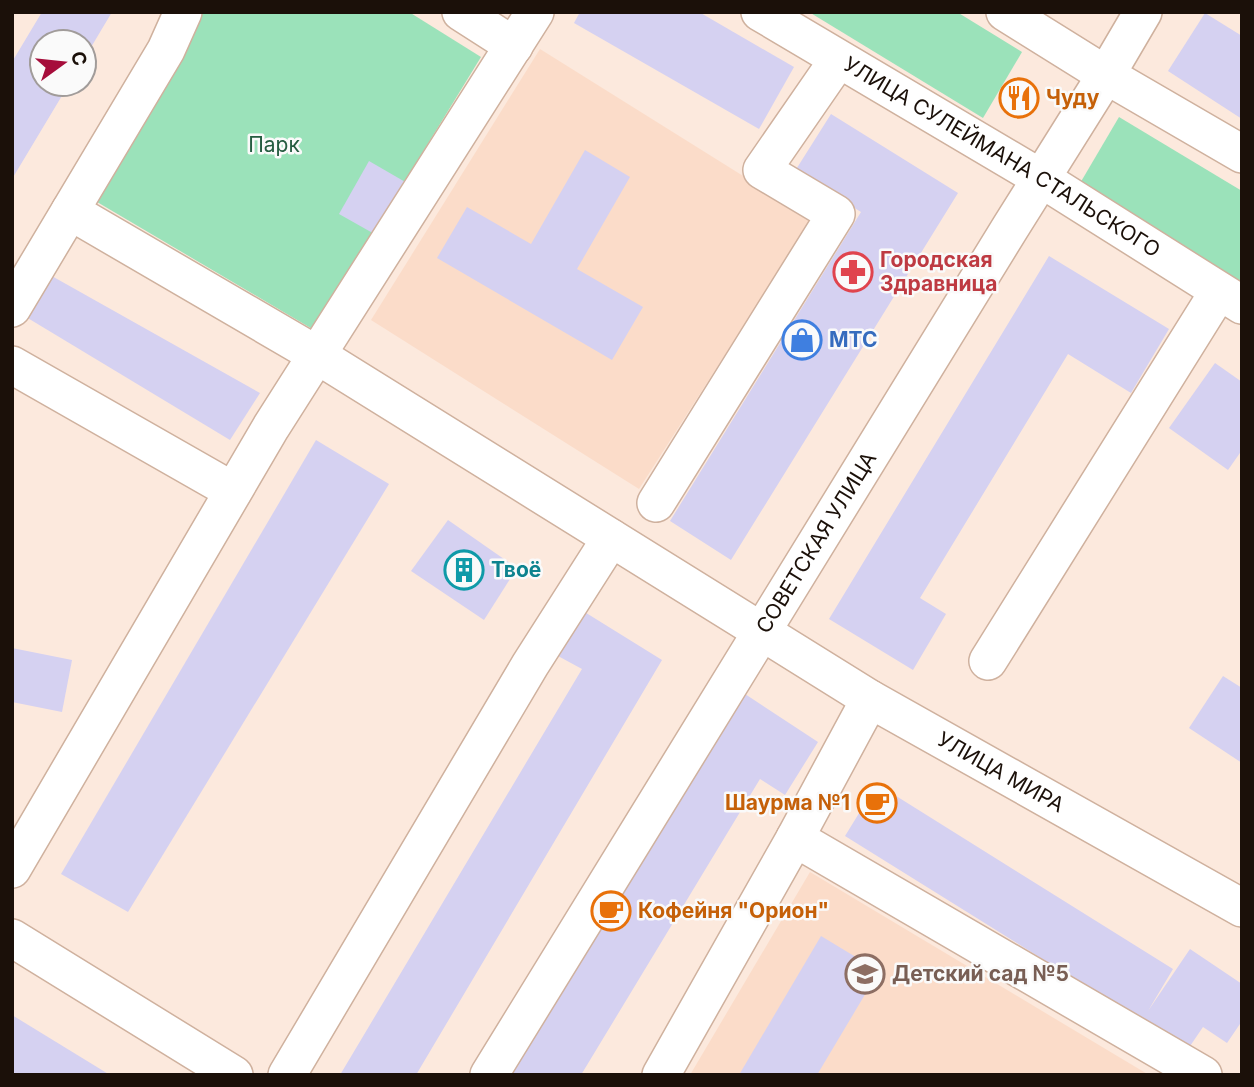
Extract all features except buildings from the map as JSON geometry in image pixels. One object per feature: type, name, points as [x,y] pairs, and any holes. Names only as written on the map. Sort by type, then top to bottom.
[{"type":"street","points":[[12,308],[166,50],[183,12]]},
{"type":"street","points":[[461,12],[514,46]]},
{"type":"street","points":[[12,869],[271,427],[535,12]]},
{"type":"street","name":"УЛИЦА СУЛЕЙМАНА СТАЛЬСКОГО","points":[[760,12],[1042,179],[1230,298]]},
{"type":"street","points":[[1005,12],[1106,75],[1242,154]]},
{"type":"street","name":"СОВЕТСКАЯ УЛИЦА","points":[[489,1075],[1143,12]]},
{"type":"street","points":[[656,503],[836,215],[762,170],[838,60]]},
{"type":"street","name":"УЛИЦА МИРА","points":[[70,211],[317,355],[870,699],[1242,908]]},
{"type":"street","points":[[988,661],[1230,298]]},
{"type":"street","points":[[12,365],[233,491]]},
{"type":"street","points":[[287,1075],[530,665],[611,538]]},
{"type":"street","points":[[661,1075],[870,699]]},
{"type":"street","points":[[795,838],[1203,1075]]},
{"type":"street","points":[[12,938],[234,1075]]},
{"type":"shaded area","points":[[540,49],[812,219],[639,489],[371,320]]},
{"type":"shaded area","name":"Детский сад №5","points":[[810,872],[1149,1075],[690,1075]]},
{"type":"green space","name":"Парк","points":[[199,12],[409,12],[481,57],[314,330],[92,199]]},
{"type":"green space","points":[[809,12],[957,12],[1022,52],[983,118]]},
{"type":"green space","points":[[1119,117],[1242,191],[1242,282],[1079,185]]},
{"type":"place","name":"Чуду","points":[[1019,98]]},
{"type":"place","name":"Городская Здравница","points":[[853,272]]},
{"type":"place","name":"МТС","points":[[802,340]]},
{"type":"place","name":"Твоё","points":[[464,570]]},
{"type":"place","name":"Шаурма №1","points":[[877,803]]},
{"type":"place","name":"Кофейня \"Орион\"","points":[[611,911]]},
{"type":"place","name":"Детский сад №5","points":[[865,974]]}]
